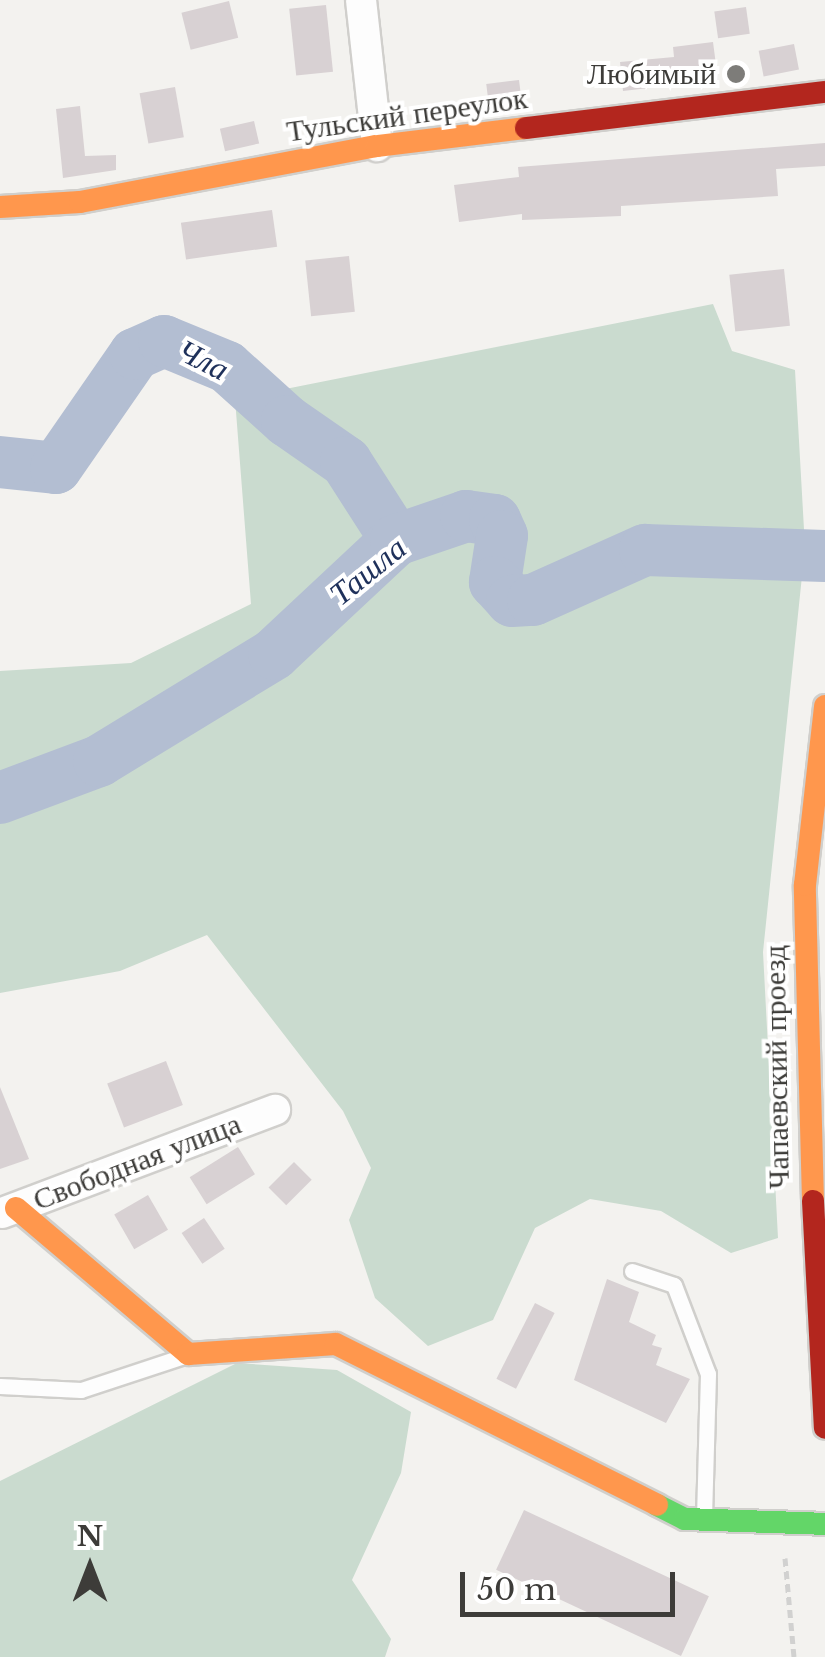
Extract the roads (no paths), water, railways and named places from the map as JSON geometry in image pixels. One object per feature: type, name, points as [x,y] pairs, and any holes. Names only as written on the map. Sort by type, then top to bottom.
[{"type":"street","points":[[362,0],[376,146]]},
{"type":"street","name":"Тульский переулок","points":[[0,207],[80,202],[376,146],[825,92]]},
{"type":"street","name":"Чапаевский проезд","points":[[825,706],[806,885],[825,1428]]},
{"type":"street","name":"Свободная улица","points":[[8,1211],[275,1110]]},
{"type":"street","points":[[8,1211],[188,1354],[336,1344],[685,1519],[825,1524]]},
{"type":"lane","points":[[632,1271],[674,1285],[708,1374],[704,1520]]},
{"type":"lane","points":[[0,1386],[81,1390],[188,1354]]},
{"type":"waterway","name":"Чла","points":[[0,462],[56,468],[135,354],[164,341],[227,367],[287,421],[346,462],[396,540]]},
{"type":"waterway","name":"Ташла","points":[[0,798],[99,761],[274,654],[396,540],[466,516],[495,520],[502,536],[495,582],[512,601],[533,600],[645,550],[825,556]]},
{"type":"place","name":"Любимый","points":[[736,74]]}]
